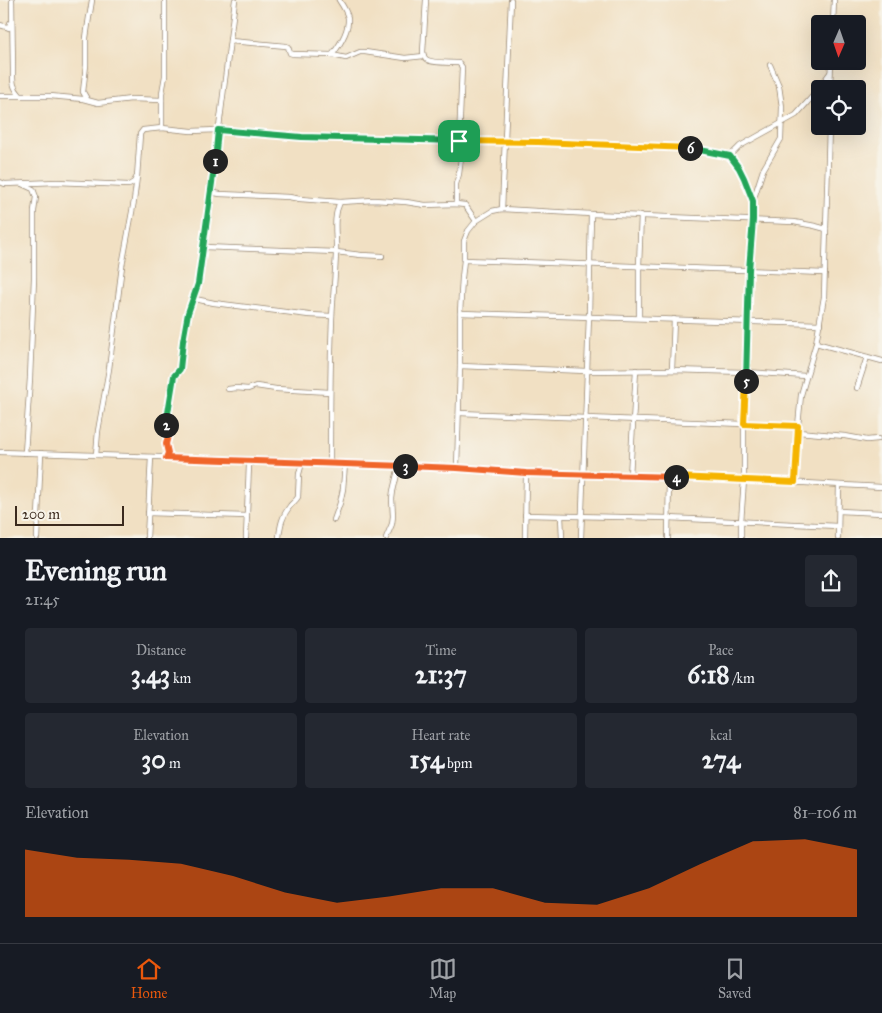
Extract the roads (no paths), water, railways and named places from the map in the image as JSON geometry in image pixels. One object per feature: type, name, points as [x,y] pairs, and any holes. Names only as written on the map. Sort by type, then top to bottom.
[{"type":"street","points":[[12,0],[14,70],[12,80],[14,88],[20,95]]},
{"type":"street","points":[[88,100],[83,92],[88,17],[92,0]]},
{"type":"street","points":[[162,128],[166,0]]},
{"type":"street","points":[[166,458],[168,453],[166,444],[168,436],[166,429],[174,376],[180,369],[188,313],[198,284],[204,247],[235,0]]},
{"type":"street","points":[[332,55],[348,23],[346,12],[340,0]]},
{"type":"street","points":[[424,56],[426,0]]},
{"type":"street","points":[[502,209],[511,0]]},
{"type":"street","points":[[833,15],[834,0]]},
{"type":"street","points":[[0,25],[10,28],[12,9]]},
{"type":"street","points":[[230,41],[286,46],[290,53],[293,54],[332,55],[346,58],[360,52],[405,58],[424,56],[428,60],[456,63],[462,66],[461,141],[459,174],[456,184],[456,204]]},
{"type":"street","points":[[741,538],[749,270],[753,201],[763,170],[781,139],[782,106],[779,86],[770,65]]},
{"type":"street","points":[[830,70],[830,80]]},
{"type":"street","points":[[730,156],[740,146],[796,114],[830,73]]},
{"type":"street","points":[[0,96],[20,95],[83,99],[98,103],[131,99],[162,100]]},
{"type":"street","points":[[96,455],[122,266],[137,177],[141,132],[146,129],[218,130],[302,137],[690,148],[730,156],[739,168],[753,201]]},
{"type":"street","points":[[795,482],[801,395],[816,343],[824,298],[829,135]]},
{"type":"street","points":[[0,182],[5,184],[57,182],[129,185],[137,177]]},
{"type":"street","points":[[22,184],[33,189],[36,197],[25,453]]},
{"type":"street","points":[[212,189],[220,194],[289,197],[340,202],[374,200],[425,205],[465,205],[476,221]]},
{"type":"street","points":[[330,464],[332,316],[336,215],[340,202]]},
{"type":"street","points":[[457,468],[460,313],[464,241],[468,231],[476,221],[492,211],[502,209],[794,222],[826,229]]},
{"type":"street","points":[[581,538],[588,371],[591,214]]},
{"type":"street","points":[[639,318],[641,215]]},
{"type":"street","points":[[204,247],[336,252],[382,256]]},
{"type":"street","points":[[464,260],[825,273]]},
{"type":"street","points":[[194,297],[195,299],[214,303],[309,316],[332,316]]},
{"type":"street","points":[[460,313],[820,324]]},
{"type":"street","points":[[672,370],[674,319]]},
{"type":"street","points":[[816,343],[882,361]]},
{"type":"street","points":[[857,388],[867,358]]},
{"type":"street","points":[[460,366],[588,371],[672,370],[746,372],[806,376]]},
{"type":"street","points":[[630,476],[636,370]]},
{"type":"street","points":[[228,389],[248,389],[256,386],[330,392]]},
{"type":"street","points":[[459,413],[744,424],[798,429],[867,440],[878,439]]},
{"type":"street","points":[[0,452],[457,468],[526,473],[669,477],[882,487]]},
{"type":"street","points":[[36,538],[41,453]]},
{"type":"street","points":[[147,538],[151,457]]},
{"type":"street","points":[[246,538],[250,465],[254,460]]},
{"type":"street","points":[[279,538],[280,527],[284,517],[291,504],[298,497],[299,474],[302,463]]},
{"type":"street","points":[[334,520],[343,489],[345,464]]},
{"type":"street","points":[[386,538],[392,524],[393,491],[399,466]]},
{"type":"street","points":[[525,538],[526,473]]},
{"type":"street","points":[[668,538],[669,477]]},
{"type":"street","points":[[838,538],[840,486]]},
{"type":"street","points":[[839,511],[882,513]]},
{"type":"street","points":[[148,513],[246,516]]},
{"type":"street","points":[[525,515],[668,518],[838,526]]},
{"type":"street","points":[[561,516],[562,538]]}]
